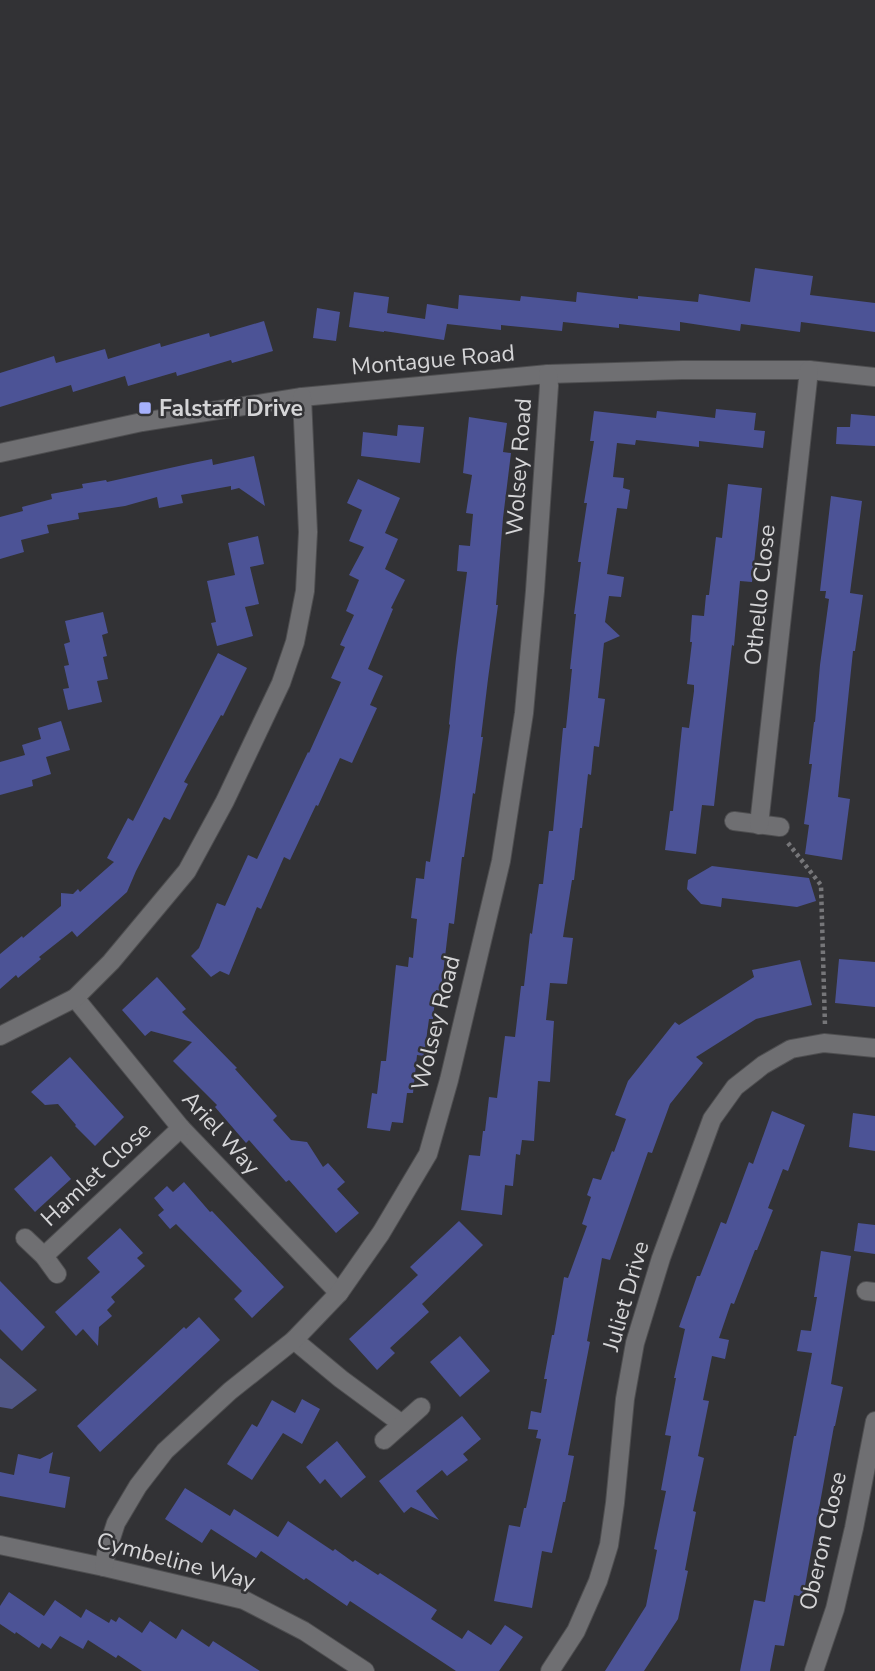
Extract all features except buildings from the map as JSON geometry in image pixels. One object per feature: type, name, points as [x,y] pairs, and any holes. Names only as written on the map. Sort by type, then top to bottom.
[{"type":"street","name":"Montague Road","points":[[0,453],[142,422],[302,397],[548,374],[809,370],[875,377]]},
{"type":"street","name":"Othello Close","points":[[759,825],[809,370]]},
{"type":"street","name":"Wolsey Road","points":[[104,1567],[116,1523],[138,1486],[165,1451],[230,1391],[294,1340],[339,1293],[381,1233],[428,1154],[449,1080],[501,861],[524,713],[535,590],[548,374]]},
{"type":"street","points":[[0,1036],[75,998],[111,962],[187,871],[225,801],[281,683],[295,642],[305,591],[308,532],[302,397]]},
{"type":"street","points":[[734,821],[780,827]]},
{"type":"street","name":"Ariel Way","points":[[75,998],[181,1128],[339,1293]]},
{"type":"street","name":"Juliet Drive","points":[[550,1671],[576,1631],[598,1581],[609,1545],[625,1399],[635,1343],[661,1258],[712,1119],[735,1087],[763,1065],[791,1049],[824,1043],[875,1048]]},
{"type":"street","name":"Hamlet Close","points":[[44,1256],[181,1128]]},
{"type":"street","name":"Hamlet Close","points":[[25,1238],[44,1256],[57,1274]]},
{"type":"street","points":[[294,1340],[402,1424]]},
{"type":"street","points":[[384,1440],[421,1407]]},
{"type":"street","name":"Oberon Close","points":[[814,1671],[838,1595],[875,1421]]},
{"type":"street","name":"Cymbeline Way","points":[[0,1545],[244,1600],[304,1631],[365,1671]]},
{"type":"path","points":[[780,827],[789,844],[821,885],[826,1019],[824,1043]]},
{"type":"shaded area","points":[[0,1358],[37,1390],[12,1409],[0,1407]]},
{"type":"place","name":"Falstaff Drive","points":[[145,408]]}]
